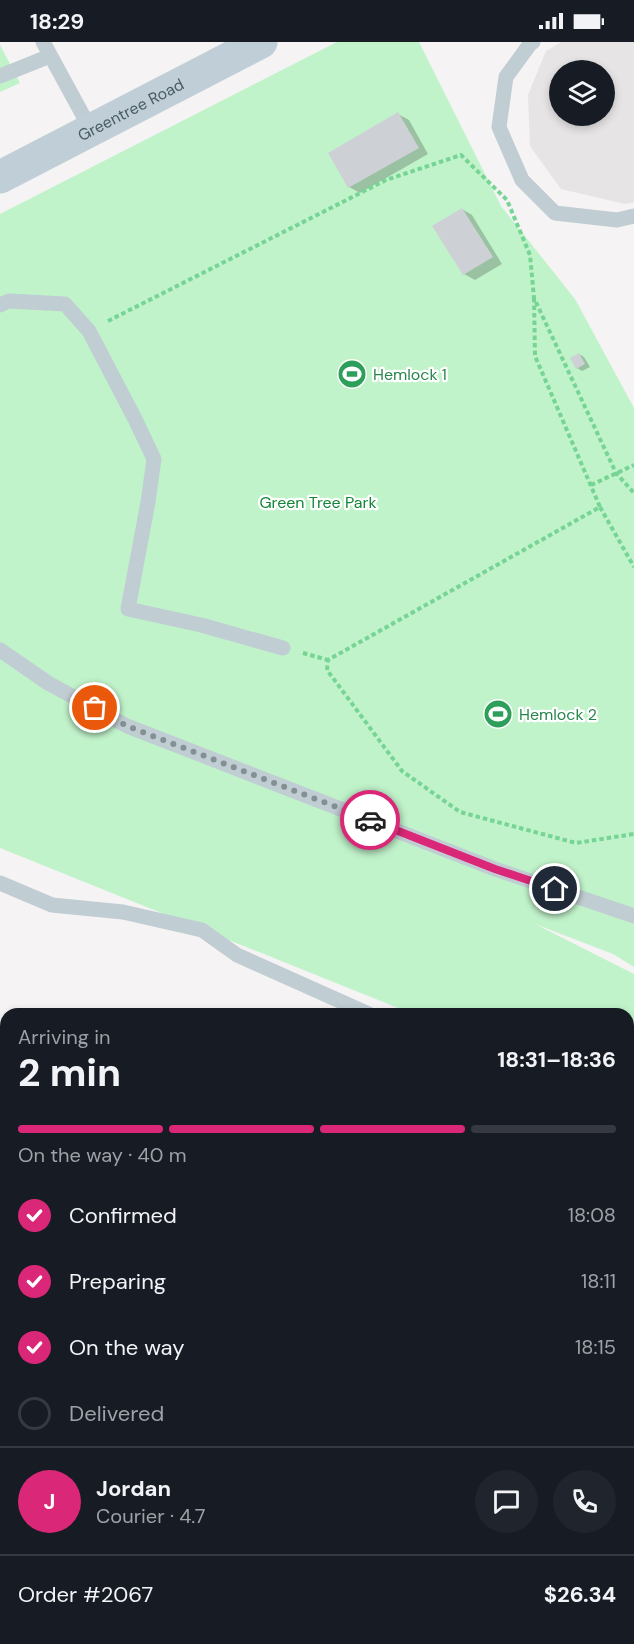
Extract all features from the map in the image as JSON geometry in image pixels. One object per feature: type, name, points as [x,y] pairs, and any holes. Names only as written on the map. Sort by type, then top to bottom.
[{"type":"main road","name":"Greentree Road","points":[[0,177],[261,42]]},
{"type":"lane","points":[[533,42],[506,77],[499,127],[522,180],[555,213],[617,220],[634,216]]},
{"type":"lane","points":[[0,76],[46,49],[91,130]]},
{"type":"lane","points":[[0,305],[9,301],[65,304],[89,331],[154,459],[128,609],[201,625],[283,648]]},
{"type":"lane","points":[[0,650],[48,683],[127,726],[495,869],[634,916]]},
{"type":"lane","points":[[0,883],[52,905],[123,912],[202,930],[237,955],[356,1008]]},
{"type":"path","points":[[89,331],[386,180],[461,155],[507,200],[530,255],[534,298],[535,356],[600,507],[634,567]]},
{"type":"path","points":[[534,298],[616,473],[634,492]]},
{"type":"path","points":[[591,485],[634,465]]},
{"type":"path","points":[[600,507],[328,660],[327,670],[402,771],[460,812],[576,843],[634,834]]},
{"type":"shaded area","points":[[561,42],[634,42],[634,202],[625,204],[561,189],[530,146],[528,95],[546,51]]},
{"type":"green space","name":"Green Tree Park","points":[[337,42],[419,42],[501,206],[575,299],[634,408],[634,967],[613,954],[535,924],[634,974],[634,1008],[398,1008],[0,848],[0,214]]},
{"type":"green space","points":[[0,45],[20,83],[0,92]]},
{"type":"building","points":[[398,112],[419,148],[348,188],[328,153]]},
{"type":"building","points":[[462,208],[493,257],[463,275],[432,226]]},
{"type":"building","points":[[579,353],[585,364],[576,369],[570,358]]},
{"type":"way so far","points":[[95,708],[127,726],[370,820]]},
{"type":"place","name":"Hemlock 1","points":[[352,374]]},
{"type":"place","name":"Hemlock 2","points":[[498,714]]},
{"type":"route","points":[[370,820],[495,869],[555,889]]}]
